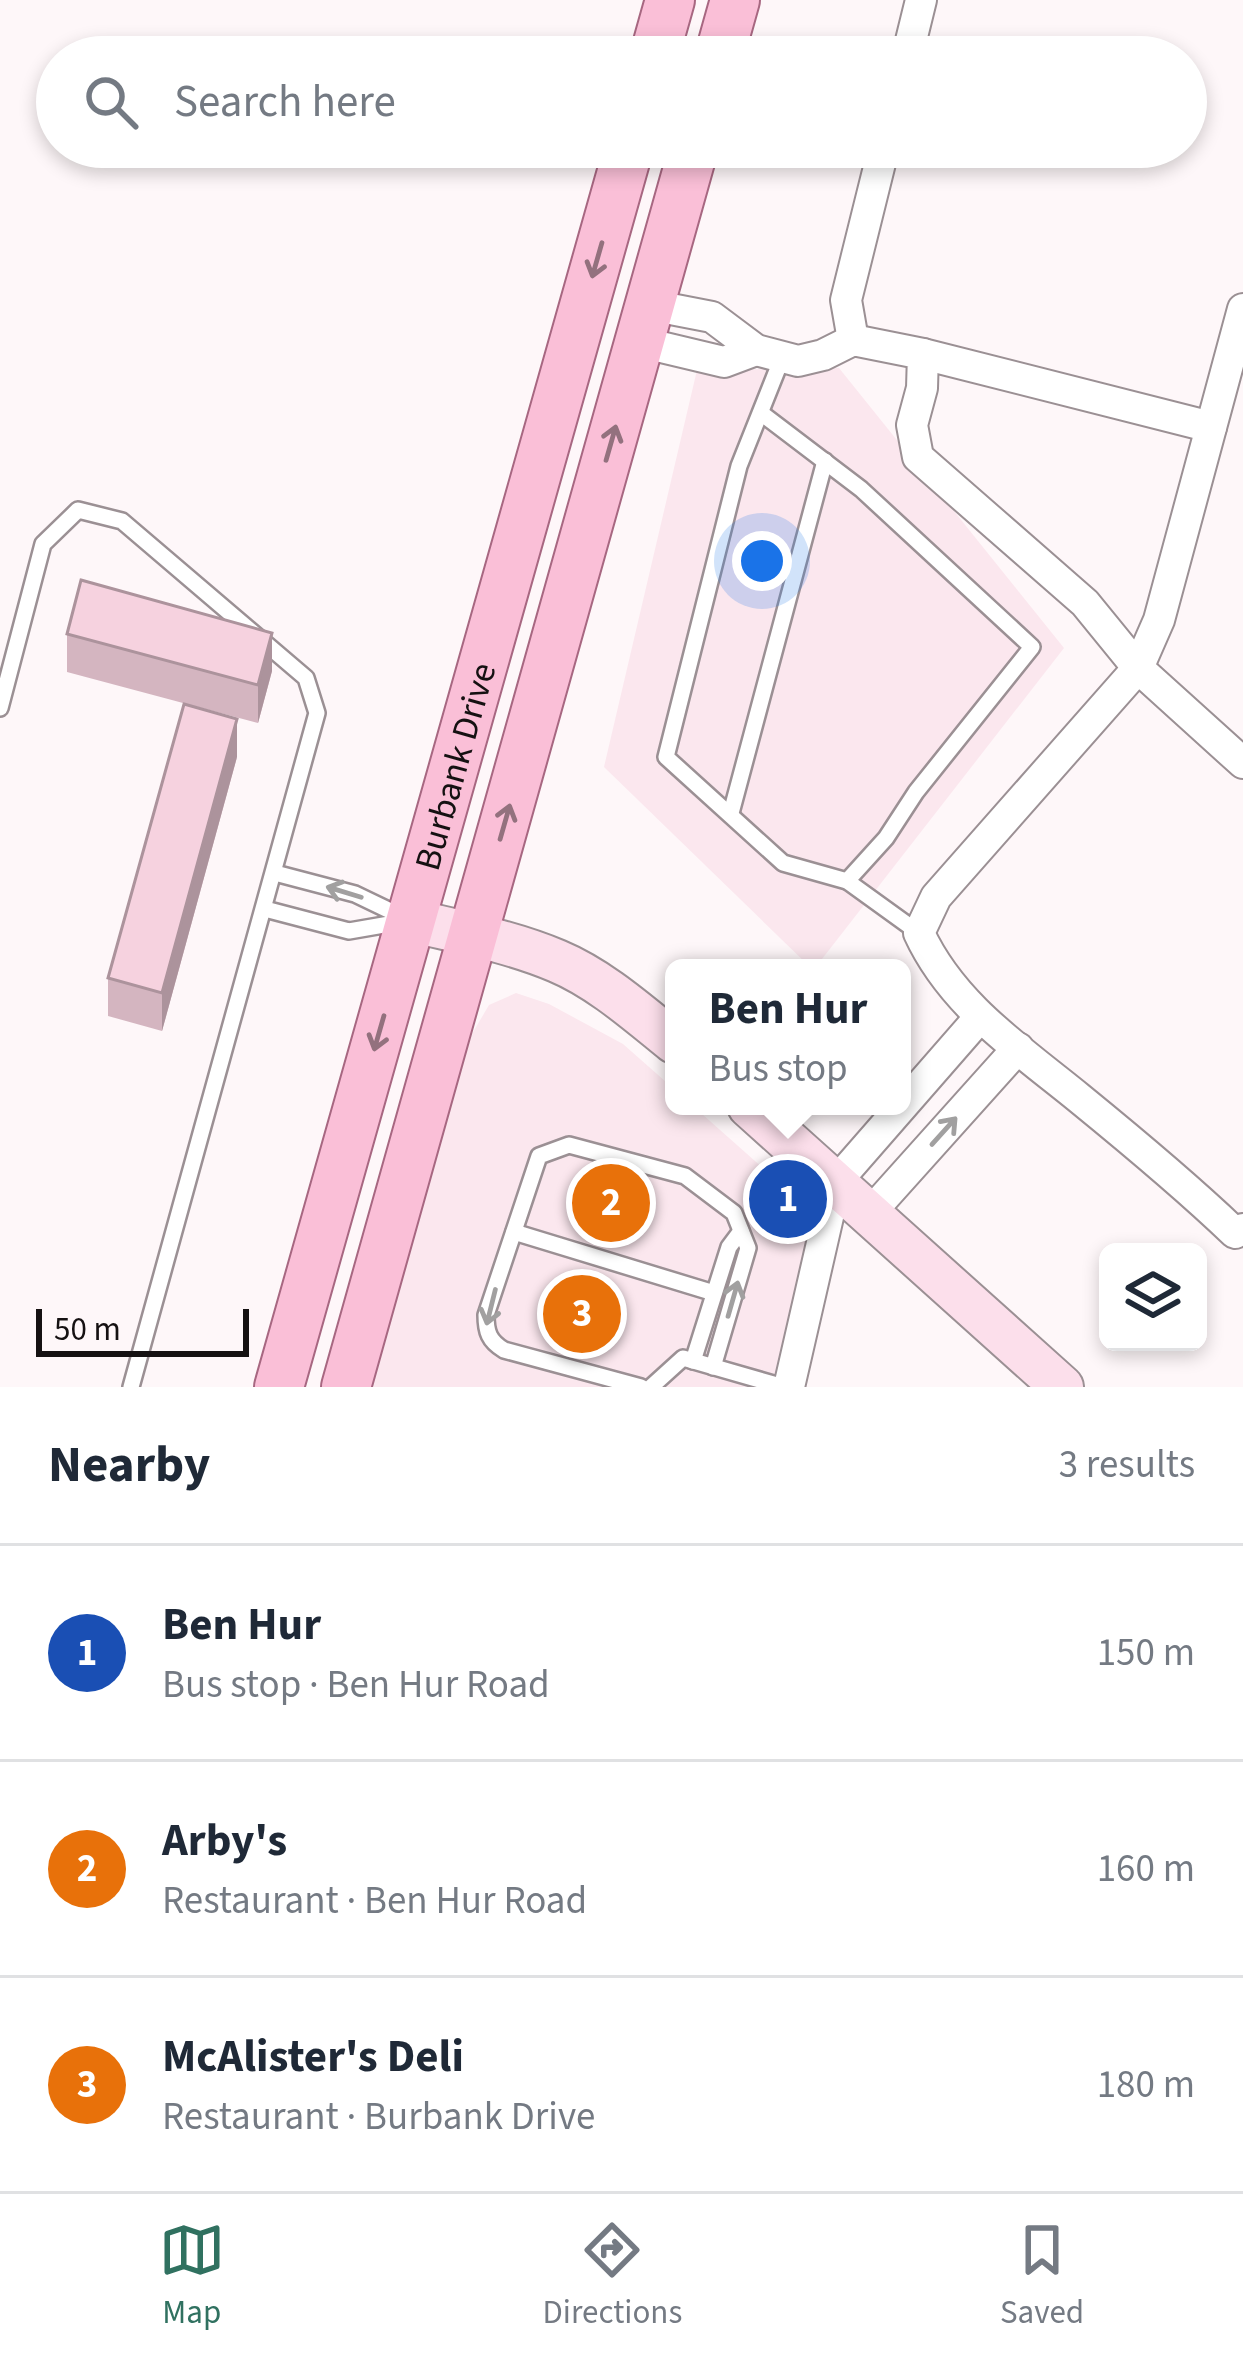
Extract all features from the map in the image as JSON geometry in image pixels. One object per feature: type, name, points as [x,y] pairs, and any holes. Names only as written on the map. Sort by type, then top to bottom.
[{"type":"main road","points":[[660,36],[670,0]]},
{"type":"main road","points":[[725,36],[735,0]]},
{"type":"main road","name":"Burbank Drive","points":[[279,1387],[623,168]]},
{"type":"main road","name":"Burbank Drive","points":[[346,1387],[688,168]]},
{"type":"street","points":[[912,36],[921,0]]},
{"type":"street","points":[[853,340],[846,300],[879,168]]},
{"type":"street","points":[[1243,309],[1159,620],[1138,668],[935,897],[919,933],[935,969],[980,1017],[1183,1183],[1235,1232],[1243,1228]]},
{"type":"street","points":[[645,323],[724,362],[769,354],[798,361],[823,356],[853,340],[1211,428]]},
{"type":"street","points":[[923,354],[922,388],[912,425],[918,457],[1084,603],[1138,668],[1243,763]]},
{"type":"street","points":[[410,920],[560,962],[615,995],[665,1035]]},
{"type":"street","points":[[911,1096],[980,1017]]},
{"type":"street","points":[[870,1214],[1018,1048]]},
{"type":"street","points":[[758,1115],[1062,1387]]},
{"type":"street","points":[[786,1387],[836,1182],[894,1115]]},
{"type":"lane","points":[[769,354],[761,412],[739,466],[666,757],[783,863],[847,881],[919,933]]},
{"type":"lane","points":[[761,412],[861,489],[1032,646],[916,792],[886,838],[847,881]]},
{"type":"lane","points":[[731,813],[825,461]]},
{"type":"lane","points":[[0,709],[43,544],[78,510],[122,521],[306,677],[316,713],[131,1387]]},
{"type":"lane","points":[[275,873],[355,893],[410,920]]},
{"type":"lane","points":[[265,909],[349,931],[410,920]]},
{"type":"lane","points":[[713,1367],[748,1248],[734,1213],[685,1176],[569,1145],[539,1156],[486,1315],[492,1343],[646,1387],[683,1358],[713,1367],[786,1387]]},
{"type":"lane","points":[[693,1361],[729,1247],[741,1231]]},
{"type":"lane","points":[[514,1232],[714,1293]]},
{"type":"shaded area","points":[[839,368],[1064,648],[822,959],[802,959],[604,767],[697,370]]},
{"type":"shaded area","points":[[516,993],[549,1004],[623,1044],[665,1081],[665,1115],[703,1115],[828,1226],[783,1387],[372,1387],[469,1039],[489,1005]]},
{"type":"building","points":[[81,580],[272,633],[258,685],[67,634]]},
{"type":"building","points":[[184,704],[237,719],[162,993],[108,978]]},
{"type":"place","name":"Ben Hur","points":[[788,1199]]},
{"type":"place","name":"Arby's","points":[[611,1203]]},
{"type":"place","name":"McAlister's Deli","points":[[582,1314]]}]
